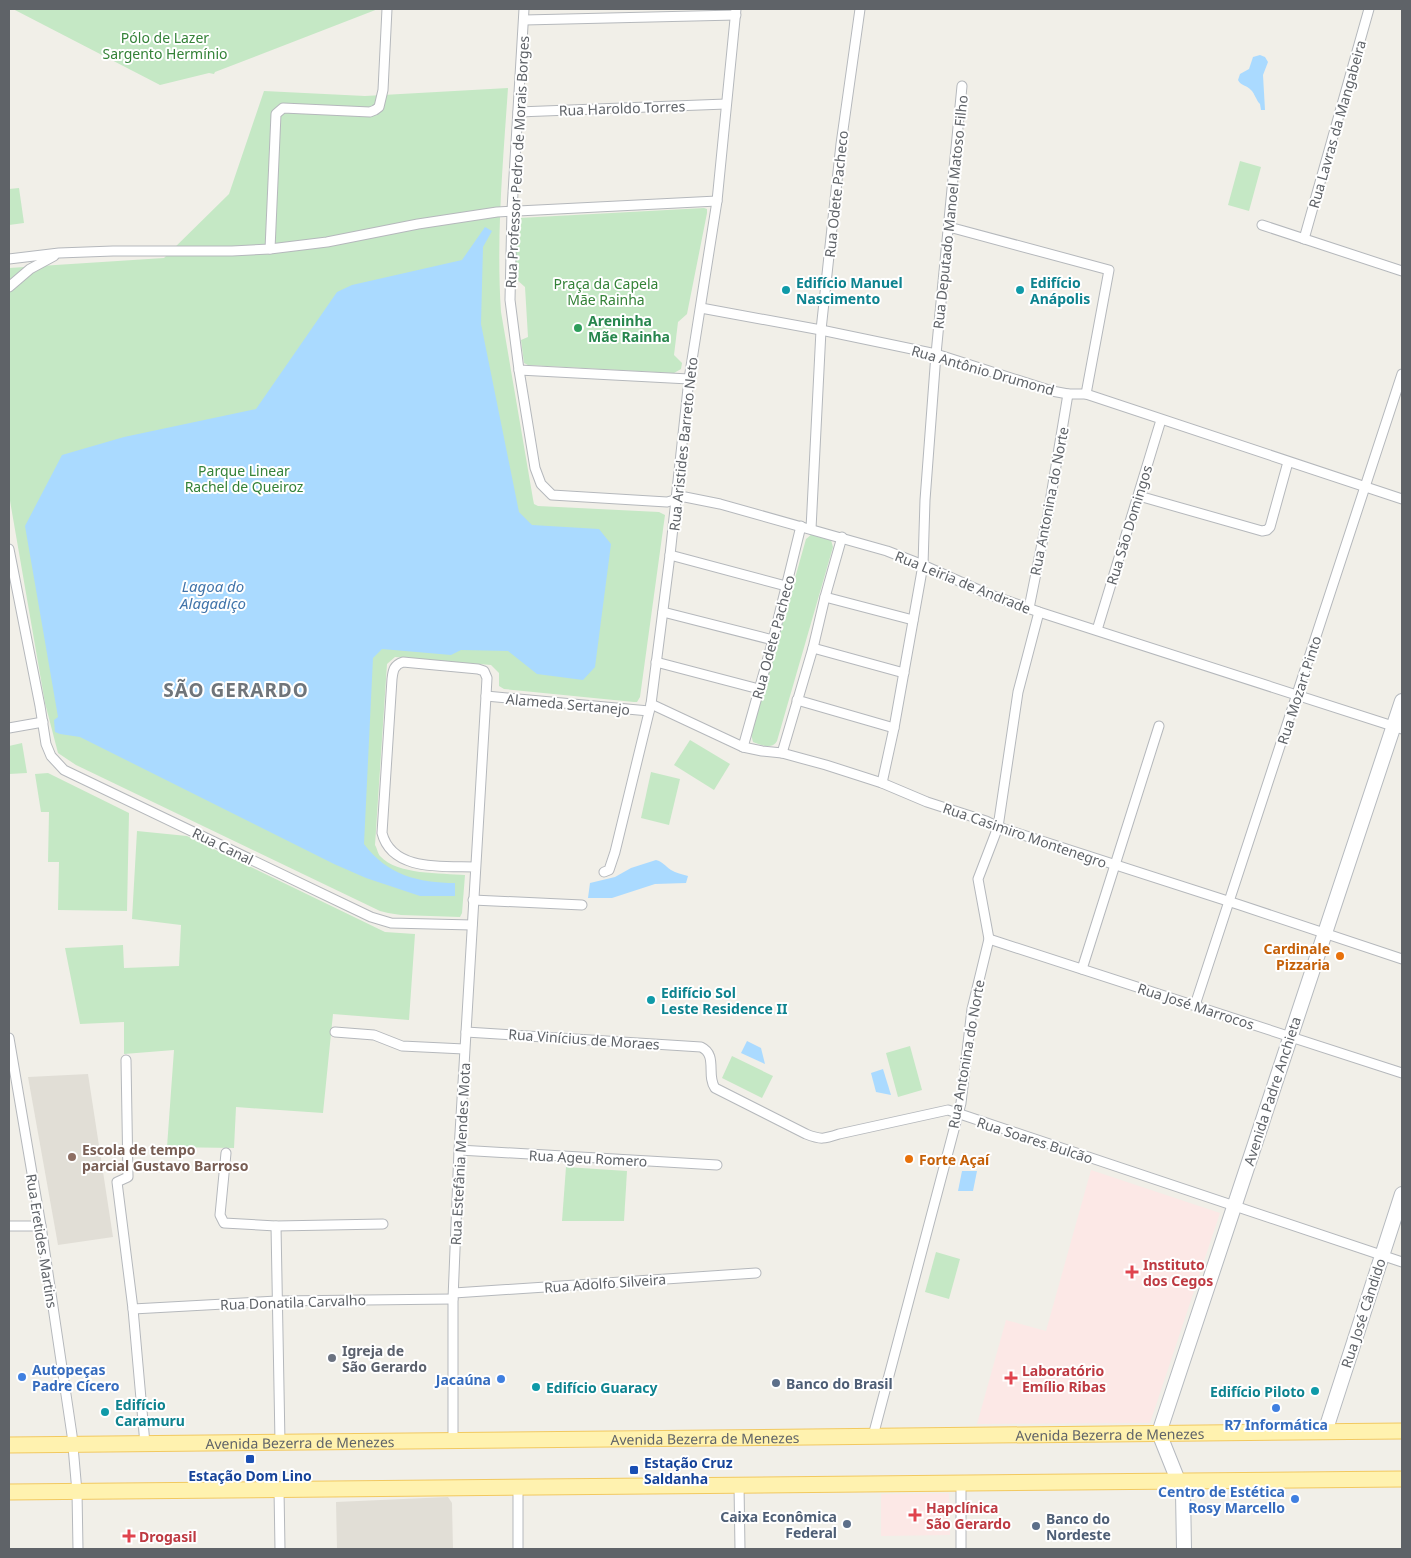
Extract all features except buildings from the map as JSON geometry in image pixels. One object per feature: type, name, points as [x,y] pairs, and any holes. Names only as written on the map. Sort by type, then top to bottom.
[{"type":"main road","name":"Avenida Bezerra de Menezes","points":[[9,1445],[1402,1431]]},
{"type":"main road","points":[[9,1492],[1402,1479]]},
{"type":"street","points":[[270,248],[276,114],[283,108],[370,112],[379,107],[383,90],[387,9]]},
{"type":"street","name":"Rua Professor Pedro de Morais Borges","points":[[524,9],[512,210],[510,300],[535,468],[541,484],[546,490]]},
{"type":"street","name":"Rua Odete Pacheco","points":[[811,529],[821,330],[841,144],[860,9]]},
{"type":"street","name":"Rua Lavras da Mangabeira","points":[[1304,239],[1369,9]]},
{"type":"street","points":[[524,20],[736,12]]},
{"type":"street","name":"Rua Aristides Barreto Neto","points":[[604,872],[609,870],[615,852],[650,708],[670,555],[689,379],[717,201],[736,12]]},
{"type":"street","name":"Rua Deputado Manoel Matoso Filho","points":[[882,784],[923,565],[936,354],[962,86]]},
{"type":"street","name":"Rua Haroldo Torres","points":[[518,112],[726,104]]},
{"type":"street","points":[[9,259],[58,253],[232,251],[270,248],[327,242],[418,224],[512,210],[717,201]]},
{"type":"street","points":[[1262,225],[1402,271]]},
{"type":"street","points":[[949,227],[1109,270],[1086,394]]},
{"type":"street","points":[[9,287],[30,269],[58,253]]},
{"type":"street","name":"Rua Antônio Drumond","points":[[700,308],[821,330],[936,354],[1052,391],[1068,394],[1086,394],[1402,499]]},
{"type":"street","points":[[519,370],[689,379]]},
{"type":"street","name":"Rua Mozart Pinto","points":[[1195,1005],[1402,374]]},
{"type":"street","name":"Rua Antonina do Norte","points":[[1029,608],[1048,514],[1068,394]]},
{"type":"street","name":"Rua São Domingos","points":[[1097,630],[1161,420]]},
{"type":"street","points":[[1139,496],[1257,530],[1266,530],[1270,527],[1288,462]]},
{"type":"street","name":"Rua Leiria de Andrade","points":[[546,490],[552,495],[557,496],[611,500],[667,502],[685,497],[703,500],[842,537],[887,551],[988,594],[1039,612],[1398,728]]},
{"type":"street","name":"Rua Odete Pacheco","points":[[743,747],[773,640],[801,526]]},
{"type":"street","points":[[782,753],[813,648],[842,537]]},
{"type":"street","name":"Rua Canal","points":[[9,549],[46,744],[51,756],[64,770],[371,917],[391,923],[472,925]]},
{"type":"street","points":[[670,555],[786,586]]},
{"type":"street","points":[[825,597],[913,620]]},
{"type":"street","points":[[663,612],[773,640]]},
{"type":"street","name":"Rua Antonina do Norte","points":[[873,1436],[958,1114],[972,1009],[989,939],[978,879],[998,827],[1018,692],[1039,612]]},
{"type":"street","points":[[813,648],[904,673]]},
{"type":"street","name":"Rua Estefânia Mendes Mota","points":[[453,1441],[453,1296],[459,1150],[487,678],[482,670],[403,662],[397,664],[393,669],[382,833],[384,842],[403,860],[426,865],[475,867]]},
{"type":"street","points":[[656,662],[759,689]]},
{"type":"street","name":"Alameda Sertanejo","points":[[486,696],[650,708]]},
{"type":"street","points":[[798,700],[894,728]]},
{"type":"street","name":"Avenida Padre Anchieta","points":[[1159,1433],[1324,933],[1398,728],[1402,700]]},
{"type":"street","name":"Rua Casimiro Montenegro","points":[[650,708],[743,747],[782,753],[882,784],[998,827],[1402,959]]},
{"type":"street","points":[[9,728],[43,722]]},
{"type":"street","points":[[1082,969],[1159,726]]},
{"type":"street","points":[[474,900],[582,905]]},
{"type":"street","name":"Rua José Marrocos","points":[[989,939],[1402,1073]]},
{"type":"street","points":[[335,1032],[374,1035],[402,1046],[464,1049]]},
{"type":"street","name":"Rua Vinícius de Moraes","points":[[466,1032],[701,1047]]},
{"type":"street","name":"Rua Eretides Martins","points":[[9,1038],[41,1226],[73,1444],[77,1492],[78,1549]]},
{"type":"street","name":"Rua Soares Bulcão","points":[[701,1047],[710,1054],[710,1078],[715,1088],[816,1138],[823,1139],[948,1110],[1402,1262]]},
{"type":"street","points":[[126,1060],[128,1177],[117,1182],[133,1309],[145,1444]]},
{"type":"street","name":"Rua Ageu Romero","points":[[459,1150],[717,1165]]},
{"type":"street","points":[[226,1153],[220,1215],[222,1220],[229,1224],[276,1226],[383,1224]]},
{"type":"street","name":"Rua José Cândido","points":[[1325,1432],[1402,1194]]},
{"type":"street","points":[[9,1226],[41,1226]]},
{"type":"street","points":[[276,1226],[280,1442]]},
{"type":"street","name":"Rua Adolfo Silveira","points":[[453,1296],[756,1273]]},
{"type":"street","name":"Rua Donatila Carvalho","points":[[133,1309],[277,1301],[453,1296]]},
{"type":"street","points":[[1159,1433],[1183,1493],[1184,1549]]},
{"type":"street","points":[[1402,1479],[1402,1485]]},
{"type":"street","points":[[961,1483],[961,1549]]},
{"type":"street","points":[[739,1485],[740,1549]]},
{"type":"street","points":[[518,1487],[518,1549]]},
{"type":"street","points":[[279,1490],[280,1549]]},
{"type":"shaded area","name":"Escola de tempo parcial Gustavo Barroso","points":[[88,1074],[113,1237],[58,1245],[28,1077]]},
{"type":"shaded area","name":"Instituto dos Cegos","points":[[1091,1170],[1220,1213],[1150,1423],[977,1424],[1006,1320],[1046,1331]]},
{"type":"shaded area","name":"Hapclínica São Gerardo","points":[[949,1493],[950,1535],[881,1536],[881,1494]]},
{"type":"shaded area","points":[[448,1497],[452,1503],[453,1549],[337,1549],[336,1502]]},
{"type":"green space","name":"Pólo de Lazer Sargento Hermínio","points":[[13,9],[378,9],[214,74],[209,73],[160,85]]},
{"type":"green space","name":"Parque Linear Rachel de Queiroz","points":[[508,88],[499,256],[501,312],[534,504],[538,506],[659,512],[665,515],[640,697],[637,702],[504,689],[499,686],[499,673],[491,665],[395,657],[387,664],[375,845],[380,856],[397,867],[420,872],[465,875],[462,913],[460,917],[401,915],[380,911],[76,765],[58,753],[45,703],[9,495],[9,268],[164,258],[229,194],[264,91],[365,96]]},
{"type":"green space","points":[[1240,161],[1261,167],[1249,211],[1228,205]]},
{"type":"green space","points":[[19,188],[24,223],[9,225],[9,189]]},
{"type":"green space","name":"Praça da Capela Mãe Rainha","points":[[707,209],[707,213],[687,314],[678,322],[674,355],[682,363],[681,369],[674,373],[528,365],[524,363],[521,340],[528,337],[525,287],[516,279],[515,224],[519,218]]},
{"type":"green space","points":[[812,534],[831,540],[833,547],[777,741],[769,746],[763,745],[753,742],[751,734],[806,539]]},
{"type":"green space","points":[[690,740],[730,764],[714,790],[674,765]]},
{"type":"green space","points":[[22,743],[27,773],[9,774],[9,746]]},
{"type":"green space","points":[[651,772],[680,779],[669,825],[641,818]]},
{"type":"green space","points":[[48,773],[129,813],[127,911],[58,910],[59,862],[48,862],[49,812],[41,812],[35,774]]},
{"type":"green space","points":[[137,831],[187,836],[385,932],[415,934],[409,1020],[333,1014],[323,1113],[236,1107],[234,1148],[167,1147],[174,1050],[124,1054],[124,1022],[80,1024],[65,948],[123,945],[124,968],[179,966],[181,925],[132,919]]},
{"type":"green space","points":[[910,1046],[922,1090],[898,1097],[886,1053]]},
{"type":"green space","points":[[732,1056],[773,1076],[762,1098],[722,1078]]},
{"type":"green space","points":[[566,1167],[627,1171],[624,1221],[562,1221]]},
{"type":"green space","points":[[936,1252],[960,1259],[949,1299],[925,1292]]},
{"type":"water","points":[[1260,55],[1265,57],[1268,62],[1263,75],[1265,110],[1261,110],[1260,104],[1252,92],[1238,80],[1240,74],[1249,69],[1253,57]]},
{"type":"water","name":"Lagoa do Alagadiço","points":[[485,227],[492,231],[483,247],[481,324],[519,512],[532,525],[599,529],[611,544],[595,667],[583,680],[537,674],[508,651],[461,650],[451,655],[382,649],[373,658],[364,844],[373,855],[393,870],[416,879],[455,883],[455,896],[420,896],[366,878],[334,864],[80,737],[55,732],[54,720],[58,717],[25,526],[62,455],[124,437],[256,409],[337,292],[352,285],[462,260]]},
{"type":"water","points":[[656,860],[673,871],[688,876],[686,883],[655,884],[612,898],[588,898],[590,883],[615,877],[631,868]]},
{"type":"water","points":[[747,1041],[761,1048],[765,1064],[741,1053]]},
{"type":"water","points":[[883,1069],[891,1095],[876,1092],[871,1073]]},
{"type":"water","points":[[962,1171],[977,1171],[973,1191],[958,1191]]},
{"type":"place","name":"Edifício Manuel Nascimento","points":[[786,290]]},
{"type":"place","name":"Edifício Anápolis","points":[[1020,290]]},
{"type":"place","name":"Areninha Mãe Rainha","points":[[578,328]]},
{"type":"place","name":"Cardinale Pizzaria","points":[[1340,956]]},
{"type":"place","name":"Edifício Sol Leste Residence II","points":[[651,1000]]},
{"type":"place","name":"Escola de tempo parcial Gustavo Barroso","points":[[72,1157]]},
{"type":"place","name":"Forte Açaí","points":[[909,1159]]},
{"type":"place","name":"Instituto dos Cegos","points":[[1132,1272]]},
{"type":"place","name":"Igreja de São Gerardo","points":[[332,1358]]},
{"type":"place","name":"Autopeças Padre Cícero","points":[[22,1377]]},
{"type":"place","name":"Laboratório Emílio Ribas","points":[[1011,1378]]},
{"type":"place","name":"Jacaúna","points":[[501,1379]]},
{"type":"place","name":"Banco do Brasil","points":[[776,1383]]},
{"type":"place","name":"Edifício Guaracy","points":[[536,1387]]},
{"type":"place","name":"Edifício Piloto","points":[[1315,1391]]},
{"type":"place","name":"R7 Informática","points":[[1276,1408]]},
{"type":"place","name":"Edifício Caramuru","points":[[105,1412]]},
{"type":"place","name":"Estação Dom Lino","points":[[250,1459]]},
{"type":"place","name":"Estação Cruz Saldanha","points":[[634,1470]]},
{"type":"place","name":"Centro de Estética Rosy Marcello","points":[[1295,1499]]},
{"type":"place","name":"Hapclínica São Gerardo","points":[[915,1515]]},
{"type":"place","name":"Caixa Econômica Federal","points":[[847,1524]]},
{"type":"place","name":"Banco do Nordeste","points":[[1036,1526]]},
{"type":"place","name":"Drogasil","points":[[129,1536]]},
{"type":"district","name":"SÃO GERARDO","points":[[236,690]]}]
